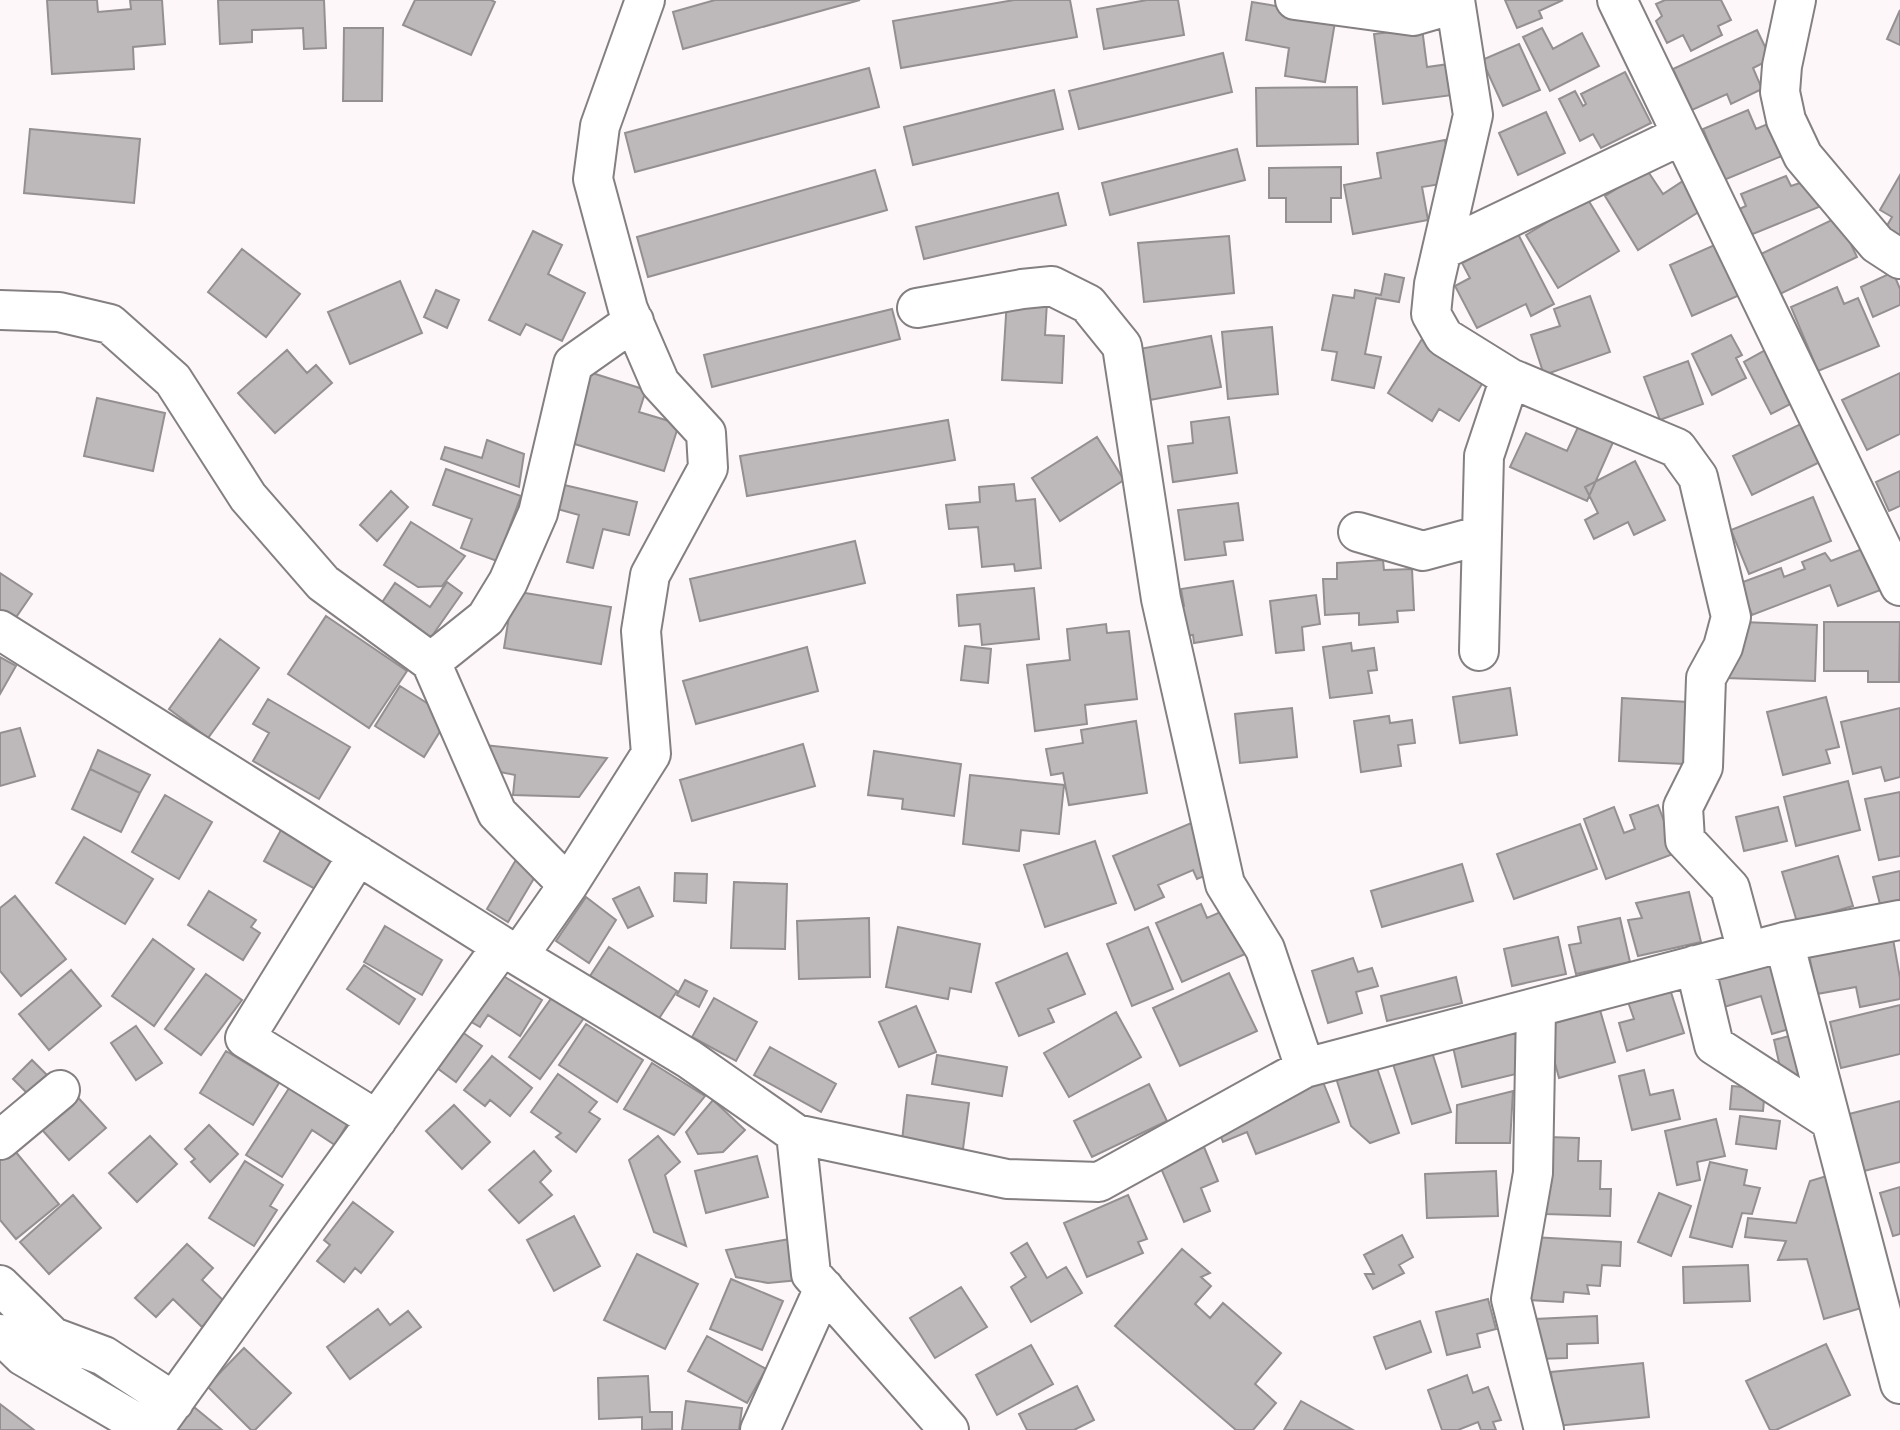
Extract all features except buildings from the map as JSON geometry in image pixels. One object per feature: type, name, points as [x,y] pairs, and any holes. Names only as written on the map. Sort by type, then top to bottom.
[{"type":"street","points":[[159,1421],[377,1120],[510,950],[568,885],[651,754],[640,631],[650,575],[708,468],[706,433],[660,383],[628,309],[593,179],[600,126],[645,0]]},
{"type":"street","points":[[1295,0],[1413,16],[1437,9],[1446,0]]},
{"type":"street","points":[[1455,0],[1473,115],[1434,284],[1431,314],[1444,337],[1510,378],[1677,448],[1698,477],[1731,617],[1723,647],[1706,678],[1703,767],[1683,807],[1685,841],[1730,888],[1747,951]]},
{"type":"street","points":[[1617,0],[1896,568]]},
{"type":"street","points":[[1796,0],[1782,66],[1780,92],[1786,120],[1804,156],[1877,244],[1900,258]]},
{"type":"street","points":[[1442,250],[1682,135]]},
{"type":"street","points":[[917,308],[1052,286],[1088,303],[1122,346],[1161,599],[1225,884],[1265,950],[1305,1068]]},
{"type":"street","points":[[0,310],[59,312],[110,324],[173,380],[248,498],[323,583],[431,662],[497,813],[568,885]]},
{"type":"street","points":[[431,662],[486,618],[508,582],[538,513],[573,364],[634,321]]},
{"type":"street","points":[[1479,651],[1484,456],[1510,378]]},
{"type":"street","points":[[1358,532],[1423,551],[1482,535]]},
{"type":"street","points":[[0,630],[689,1059],[796,1134],[1007,1179],[1099,1181],[1305,1068],[1747,951],[1784,942],[1899,923]]},
{"type":"street","points":[[358,855],[245,1038],[377,1120]]},
{"type":"street","points":[[1784,942],[1900,1384]]},
{"type":"street","points":[[1695,965],[1714,1045],[1831,1121]]},
{"type":"street","points":[[1536,1009],[1533,1173],[1511,1299],[1545,1430]]},
{"type":"street","points":[[0,1140],[60,1090]]},
{"type":"street","points":[[796,1134],[811,1274],[949,1430]]},
{"type":"street","points":[[0,1285],[53,1337],[104,1356],[159,1421]]},
{"type":"street","points":[[760,1430],[824,1288]]},
{"type":"street","points":[[0,1335],[23,1356],[159,1421]]}]
